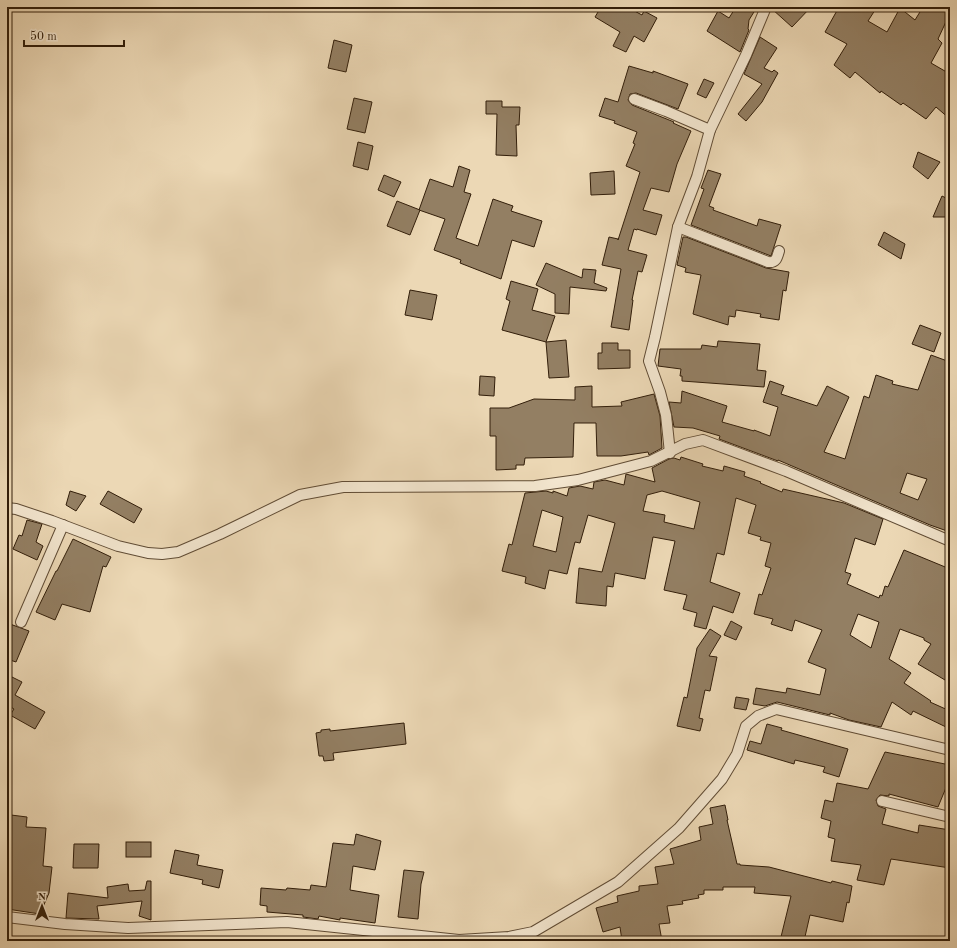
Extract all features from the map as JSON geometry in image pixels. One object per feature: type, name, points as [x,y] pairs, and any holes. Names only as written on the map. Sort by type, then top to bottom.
[{"type":"street","points":[[670,452],[666,415],[649,361],[657,330],[678,227],[697,177],[710,130],[746,55],[766,7]]},
{"type":"street","points":[[634,99],[710,130]]},
{"type":"street","points":[[678,227],[772,263],[775,261],[780,251]]},
{"type":"street","points":[[7,508],[16,509],[63,525],[118,546],[148,553],[162,554],[178,552],[300,495],[343,487],[535,486],[578,480],[651,461],[685,444],[703,440],[786,471],[950,541]]},
{"type":"street","points":[[21,622],[63,525]]},
{"type":"street","points":[[7,917],[70,924],[128,928],[287,922],[459,940],[509,937],[533,932],[618,882],[679,828],[722,779],[737,754],[746,726],[758,716],[767,712],[776,709],[950,750]]},
{"type":"street","points":[[882,801],[950,817]]},
{"type":"building","points":[[601,7],[627,7],[642,15],[644,11],[657,18],[644,42],[634,36],[626,52],[613,46],[620,32],[595,17]]},
{"type":"building","points":[[736,7],[757,7],[749,20],[749,30],[740,52],[707,31],[718,11],[729,18]]},
{"type":"building","points":[[772,7],[811,7],[792,27],[772,9]]},
{"type":"building","points":[[839,7],[877,7],[868,21],[887,32],[900,8],[915,20],[923,7],[938,7],[950,13],[938,39],[942,43],[931,63],[950,74],[950,119],[936,107],[926,119],[903,103],[901,105],[881,91],[880,93],[855,72],[850,78],[834,65],[847,44],[825,32]]},
{"type":"building","points":[[760,37],[777,48],[764,68],[772,72],[774,70],[778,73],[762,102],[746,121],[738,114],[762,84],[744,74]]},
{"type":"building","points":[[334,40],[352,45],[346,72],[328,68]]},
{"type":"building","points":[[629,66],[653,73],[653,71],[688,84],[678,109],[636,93],[630,94],[628,100],[632,105],[674,122],[673,123],[691,131],[677,164],[669,192],[651,188],[643,210],[662,215],[656,235],[634,229],[628,250],[647,255],[642,272],[638,271],[632,300],[629,330],[611,327],[621,269],[602,265],[609,237],[618,240],[640,172],[626,166],[635,144],[633,143],[637,132],[614,123],[615,121],[599,116],[605,98],[618,102]]},
{"type":"building","points":[[704,79],[714,83],[706,98],[697,94]]},
{"type":"building","points":[[354,98],[372,102],[365,133],[347,129]]},
{"type":"building","points":[[486,101],[502,101],[502,107],[520,107],[519,125],[516,125],[517,156],[496,155],[497,114],[486,114]]},
{"type":"building","points":[[358,142],[373,146],[368,170],[353,166]]},
{"type":"building","points":[[918,152],[940,162],[928,179],[913,167]]},
{"type":"building","points":[[459,166],[470,170],[464,192],[471,194],[456,238],[478,246],[493,199],[513,206],[511,211],[542,221],[534,247],[512,240],[501,279],[460,263],[461,260],[434,250],[445,219],[419,210],[430,179],[453,187]]},
{"type":"building","points":[[708,170],[721,174],[709,206],[714,208],[713,210],[757,226],[759,219],[781,225],[771,256],[691,225],[704,189],[701,188]]},
{"type":"building","points":[[614,171],[615,194],[591,195],[590,173]]},
{"type":"building","points":[[384,175],[401,182],[394,197],[378,190]]},
{"type":"building","points":[[942,196],[950,200],[950,217],[933,217]]},
{"type":"building","points":[[397,201],[420,210],[410,235],[387,226]]},
{"type":"building","points":[[884,232],[905,244],[901,259],[878,245]]},
{"type":"building","points":[[683,237],[766,268],[789,272],[786,291],[783,290],[779,320],[760,317],[761,314],[736,310],[735,317],[729,316],[728,325],[693,314],[701,275],[685,272],[686,268],[677,265]]},
{"type":"building","points":[[546,263],[582,278],[583,269],[596,270],[594,283],[607,288],[606,291],[570,287],[569,314],[555,313],[555,294],[536,285]]},
{"type":"building","points":[[511,281],[538,289],[532,310],[555,316],[546,342],[502,330],[510,301],[506,299]]},
{"type":"building","points":[[410,290],[437,295],[432,320],[405,315]]},
{"type":"building","points":[[920,325],[941,333],[934,352],[912,344]]},
{"type":"building","points":[[566,340],[569,377],[549,378],[546,342]]},
{"type":"building","points":[[718,341],[760,344],[757,370],[766,371],[764,387],[682,381],[682,376],[680,376],[681,369],[658,366],[660,349],[701,349],[702,345],[717,347]]},
{"type":"building","points":[[602,343],[618,343],[618,350],[630,350],[630,368],[598,369],[598,353],[602,353]]},
{"type":"building","points":[[931,355],[950,362],[950,532],[930,525],[778,460],[719,439],[720,436],[693,428],[674,427],[669,402],[681,403],[682,391],[727,406],[722,422],[754,430],[770,436],[778,407],[763,402],[770,381],[784,386],[781,394],[817,406],[827,386],[849,397],[824,452],[845,459],[864,396],[869,398],[876,375],[893,381],[892,384],[918,390]],"holes":[[[907,473],[927,479],[918,500],[900,493]]]},
{"type":"building","points":[[480,376],[495,377],[494,396],[479,395]]},
{"type":"building","points":[[592,386],[592,407],[622,406],[621,402],[654,394],[660,416],[662,448],[649,455],[648,452],[621,456],[597,456],[596,423],[574,423],[573,457],[525,458],[524,465],[516,465],[516,469],[496,470],[496,436],[490,436],[490,408],[509,408],[534,399],[575,400],[575,387]]},
{"type":"building","points":[[681,457],[703,464],[702,466],[723,471],[724,466],[745,472],[744,476],[782,492],[783,489],[844,503],[883,519],[875,545],[855,538],[845,572],[851,574],[847,584],[879,598],[880,595],[882,596],[885,586],[888,587],[904,550],[950,569],[950,672],[945,680],[918,664],[931,644],[924,640],[924,638],[900,629],[889,659],[911,673],[904,683],[931,701],[930,702],[950,711],[950,718],[946,727],[913,711],[911,715],[892,702],[881,727],[849,720],[830,713],[830,715],[777,702],[765,706],[753,704],[756,688],[786,693],[787,688],[820,695],[826,669],[808,662],[822,630],[795,620],[792,631],[771,624],[773,619],[754,614],[759,594],[762,595],[771,568],[765,566],[771,543],[760,540],[761,537],[748,533],[756,505],[736,498],[724,555],[717,553],[710,582],[740,593],[733,613],[713,606],[706,629],[694,626],[697,613],[683,609],[687,595],[664,590],[675,541],[653,537],[645,579],[615,573],[613,587],[607,586],[606,606],[576,603],[579,568],[602,572],[615,523],[588,515],[580,543],[575,542],[567,574],[549,570],[545,589],[525,583],[526,577],[502,571],[509,544],[512,545],[525,493],[546,491],[553,493],[553,491],[567,496],[569,488],[580,486],[593,489],[594,482],[605,480],[624,485],[626,474],[655,482],[652,468],[669,459],[674,458],[680,460]],"holes":[[[662,491],[700,502],[694,529],[664,522],[665,515],[643,511],[647,495]],[[542,510],[563,517],[556,552],[533,546]],[[858,614],[879,622],[871,648],[850,635]]]},
{"type":"building","points":[[70,491],[86,496],[76,511],[66,505]]},
{"type":"building","points":[[108,491],[142,509],[134,523],[100,504]]},
{"type":"building","points":[[27,520],[42,524],[36,542],[43,546],[37,560],[13,549],[19,535],[22,536]]},
{"type":"building","points":[[73,539],[111,557],[106,567],[103,566],[90,612],[62,604],[55,620],[36,612]]},
{"type":"building","points":[[731,621],[742,627],[736,640],[724,635]]},
{"type":"building","points":[[10,624],[29,631],[16,662],[7,659],[7,632]]},
{"type":"building","points":[[710,629],[721,636],[709,656],[717,657],[710,691],[705,690],[699,718],[703,719],[700,731],[677,726],[684,697],[687,698],[697,648]]},
{"type":"building","points":[[10,676],[22,682],[15,695],[45,712],[35,729],[10,715],[14,709],[9,706],[7,710],[7,682]]},
{"type":"building","points":[[736,697],[749,699],[746,710],[734,708]]},
{"type":"building","points":[[404,723],[406,744],[333,753],[334,760],[324,761],[323,756],[319,756],[316,733],[321,732],[321,730],[330,729],[330,731]]},
{"type":"building","points":[[767,724],[782,728],[781,730],[848,749],[839,777],[823,772],[825,767],[795,760],[794,764],[747,750],[750,741],[761,744]]},
{"type":"building","points":[[885,752],[950,765],[950,778],[938,807],[889,794],[889,796],[880,795],[876,800],[878,806],[886,809],[882,824],[918,833],[919,825],[950,830],[950,868],[891,859],[884,885],[857,880],[861,865],[831,861],[835,839],[828,837],[831,821],[821,818],[825,800],[833,802],[837,783],[868,789]]},
{"type":"building","points":[[725,805],[737,864],[769,867],[831,883],[832,881],[852,886],[849,903],[847,902],[843,922],[810,915],[804,941],[780,941],[791,896],[754,893],[755,887],[723,887],[723,890],[704,890],[704,894],[698,895],[699,898],[682,901],[683,904],[667,906],[670,923],[659,924],[662,941],[622,941],[620,927],[603,932],[596,908],[618,902],[617,896],[639,891],[639,886],[658,884],[655,867],[674,864],[670,849],[701,840],[699,827],[713,824],[710,808]]},
{"type":"building","points":[[11,815],[27,817],[26,827],[46,828],[43,866],[52,867],[49,893],[40,914],[7,909],[7,844]]},
{"type":"building","points":[[356,834],[381,841],[375,870],[353,866],[350,890],[379,895],[375,923],[340,918],[340,920],[319,916],[318,919],[303,917],[303,915],[267,912],[267,906],[260,905],[261,888],[310,890],[311,885],[326,887],[333,843],[354,845]]},
{"type":"building","points":[[126,842],[151,842],[151,857],[126,857]]},
{"type":"building","points":[[74,844],[99,844],[98,868],[73,868]]},
{"type":"building","points":[[175,850],[199,855],[197,865],[223,870],[219,888],[202,884],[203,880],[170,873]]},
{"type":"building","points":[[404,870],[424,872],[421,884],[418,919],[398,917]]},
{"type":"building","points":[[147,881],[151,881],[151,920],[139,916],[142,901],[97,906],[99,919],[66,918],[68,893],[108,898],[107,887],[128,884],[129,891],[145,890]]}]
